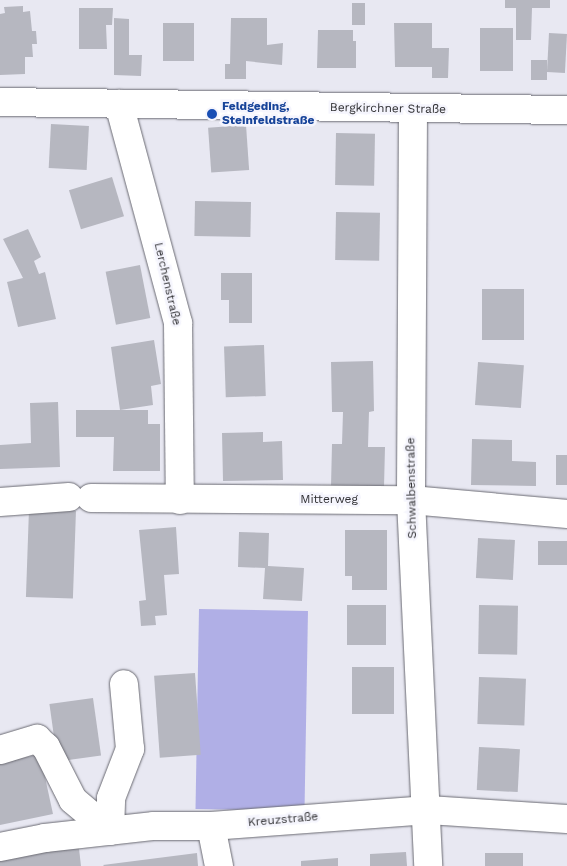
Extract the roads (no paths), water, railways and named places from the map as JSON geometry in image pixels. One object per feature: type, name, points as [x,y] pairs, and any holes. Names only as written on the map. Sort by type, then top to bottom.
[{"type":"street","name":"Bergkirchner Straße","points":[[0,102],[413,110],[567,110]]},
{"type":"street","name":"Lerchenstraße","points":[[119,104],[178,323],[180,500]]},
{"type":"street","name":"Schwalbenstraße","points":[[413,110],[411,500],[428,810],[428,866]]},
{"type":"street","name":"Mitterweg","points":[[0,502],[80,497],[180,500],[411,500],[567,514]]},
{"type":"street","points":[[110,831],[112,798],[130,749],[124,684]]},
{"type":"street","points":[[0,750],[37,739],[46,747],[72,800],[110,831]]},
{"type":"street","name":"Kreuzstraße","points":[[0,847],[45,838],[154,826],[211,826],[428,810],[567,819]]},
{"type":"street","points":[[211,826],[219,866]]},
{"type":"place","name":"Feldgeding, Steinfeldstraße","points":[[212,114]]}]
